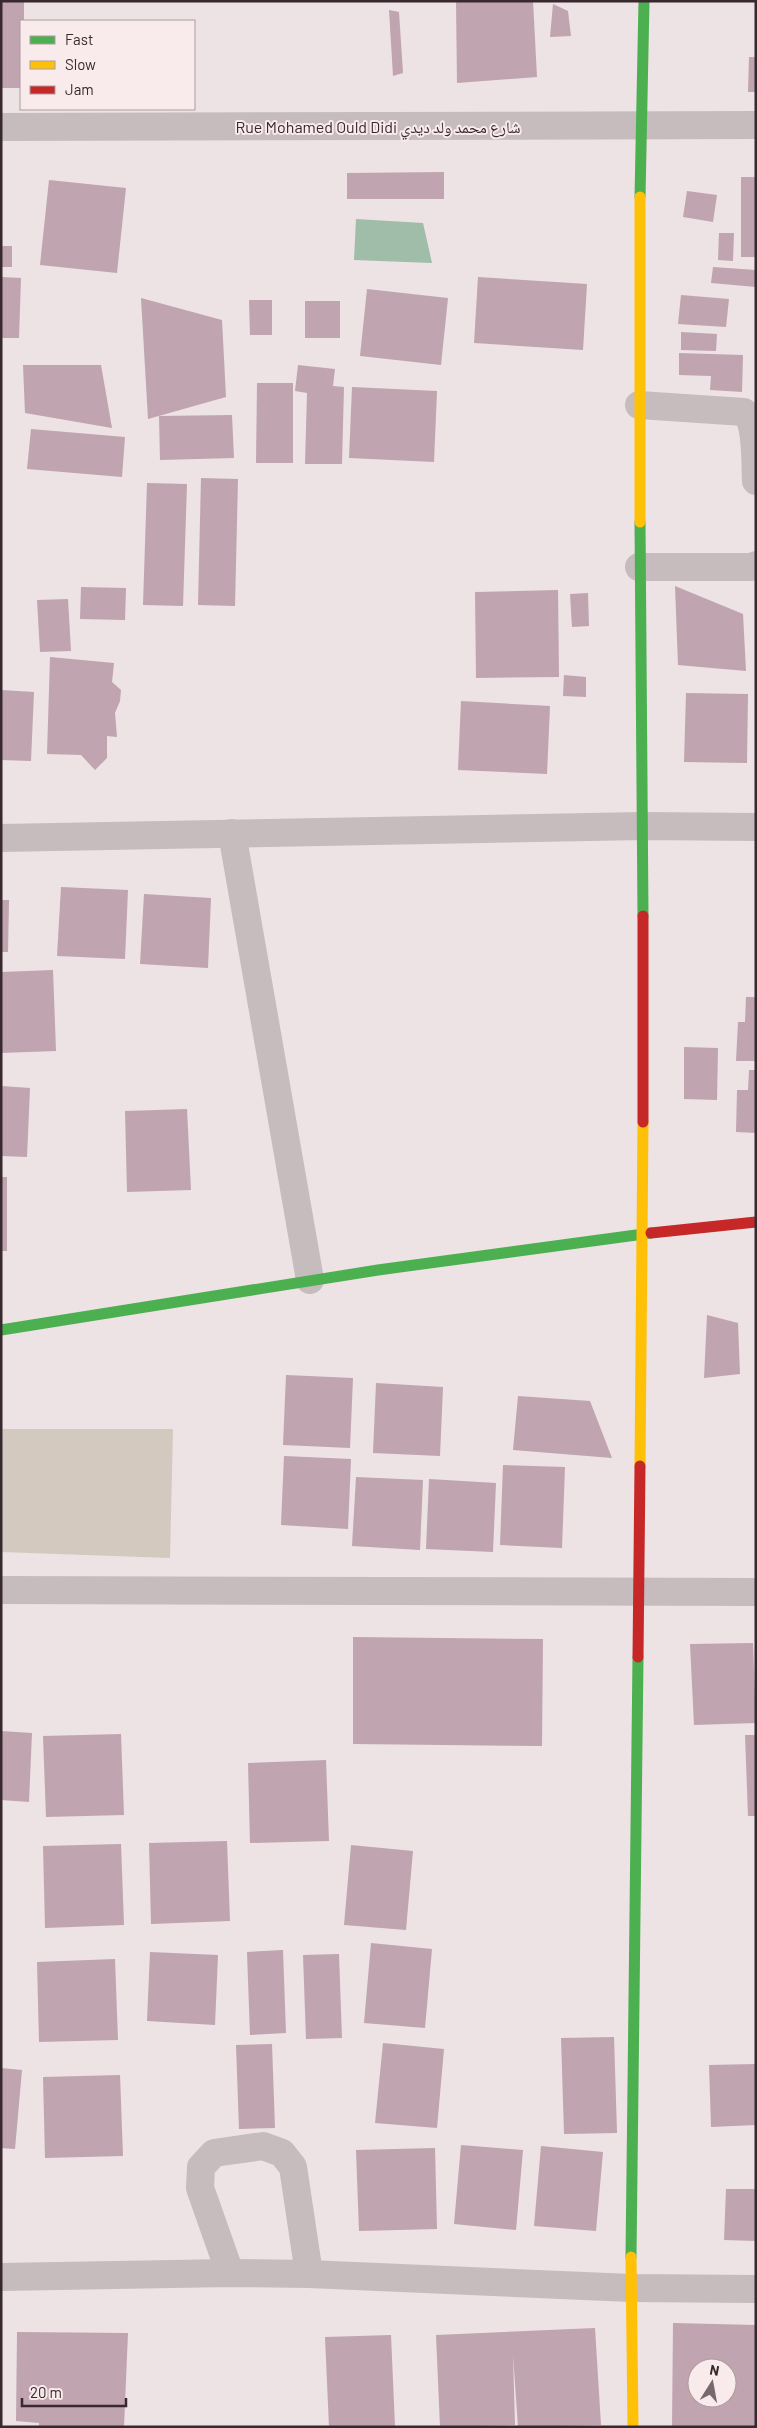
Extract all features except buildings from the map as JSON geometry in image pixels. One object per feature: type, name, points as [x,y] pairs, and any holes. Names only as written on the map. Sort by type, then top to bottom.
[{"type":"street","points":[[633,2427],[631,2288],[642,1233],[644,826],[638,405],[644,1]]},
{"type":"street","name":"Rue Mohamed Ould Didi شارع محمد ولد ديدي","points":[[1,127],[756,125]]},
{"type":"street","points":[[638,405],[744,412],[749,416],[752,426],[756,481]]},
{"type":"street","points":[[639,567],[752,567],[756,565]]},
{"type":"street","points":[[1,838],[644,826],[756,826]]},
{"type":"street","points":[[232,833],[310,1280]]},
{"type":"street","points":[[1,1330],[310,1280],[642,1233],[756,1222]]},
{"type":"street","points":[[1,1590],[756,1592]]},
{"type":"street","points":[[230,2273],[200,2188],[201,2167],[214,2153],[263,2146],[282,2153],[293,2167],[310,2274]]},
{"type":"street","points":[[1,2278],[230,2273],[310,2274],[631,2288],[756,2289]]},
{"type":"shaded area","points":[[356,219],[423,223],[432,263],[354,260]]},
{"type":"shaded area","points":[[1,1429],[173,1429],[170,1558],[1,1552]]},
{"type":"traffic: fast","points":[[640,197],[644,1]]},
{"type":"traffic: fast","points":[[640,522],[643,916]]},
{"type":"traffic: fast","points":[[1,1330],[378,1270],[651,1233]]},
{"type":"traffic: fast","points":[[631,2257],[638,1657]]},
{"type":"traffic: slow","points":[[640,197],[640,522]]},
{"type":"traffic: slow","points":[[640,1466],[643,1122]]},
{"type":"traffic: slow","points":[[631,2257],[633,2427]]},
{"type":"traffic: jam","points":[[643,916],[643,1122]]},
{"type":"traffic: jam","points":[[651,1233],[756,1222]]},
{"type":"traffic: jam","points":[[638,1657],[640,1466]]}]
